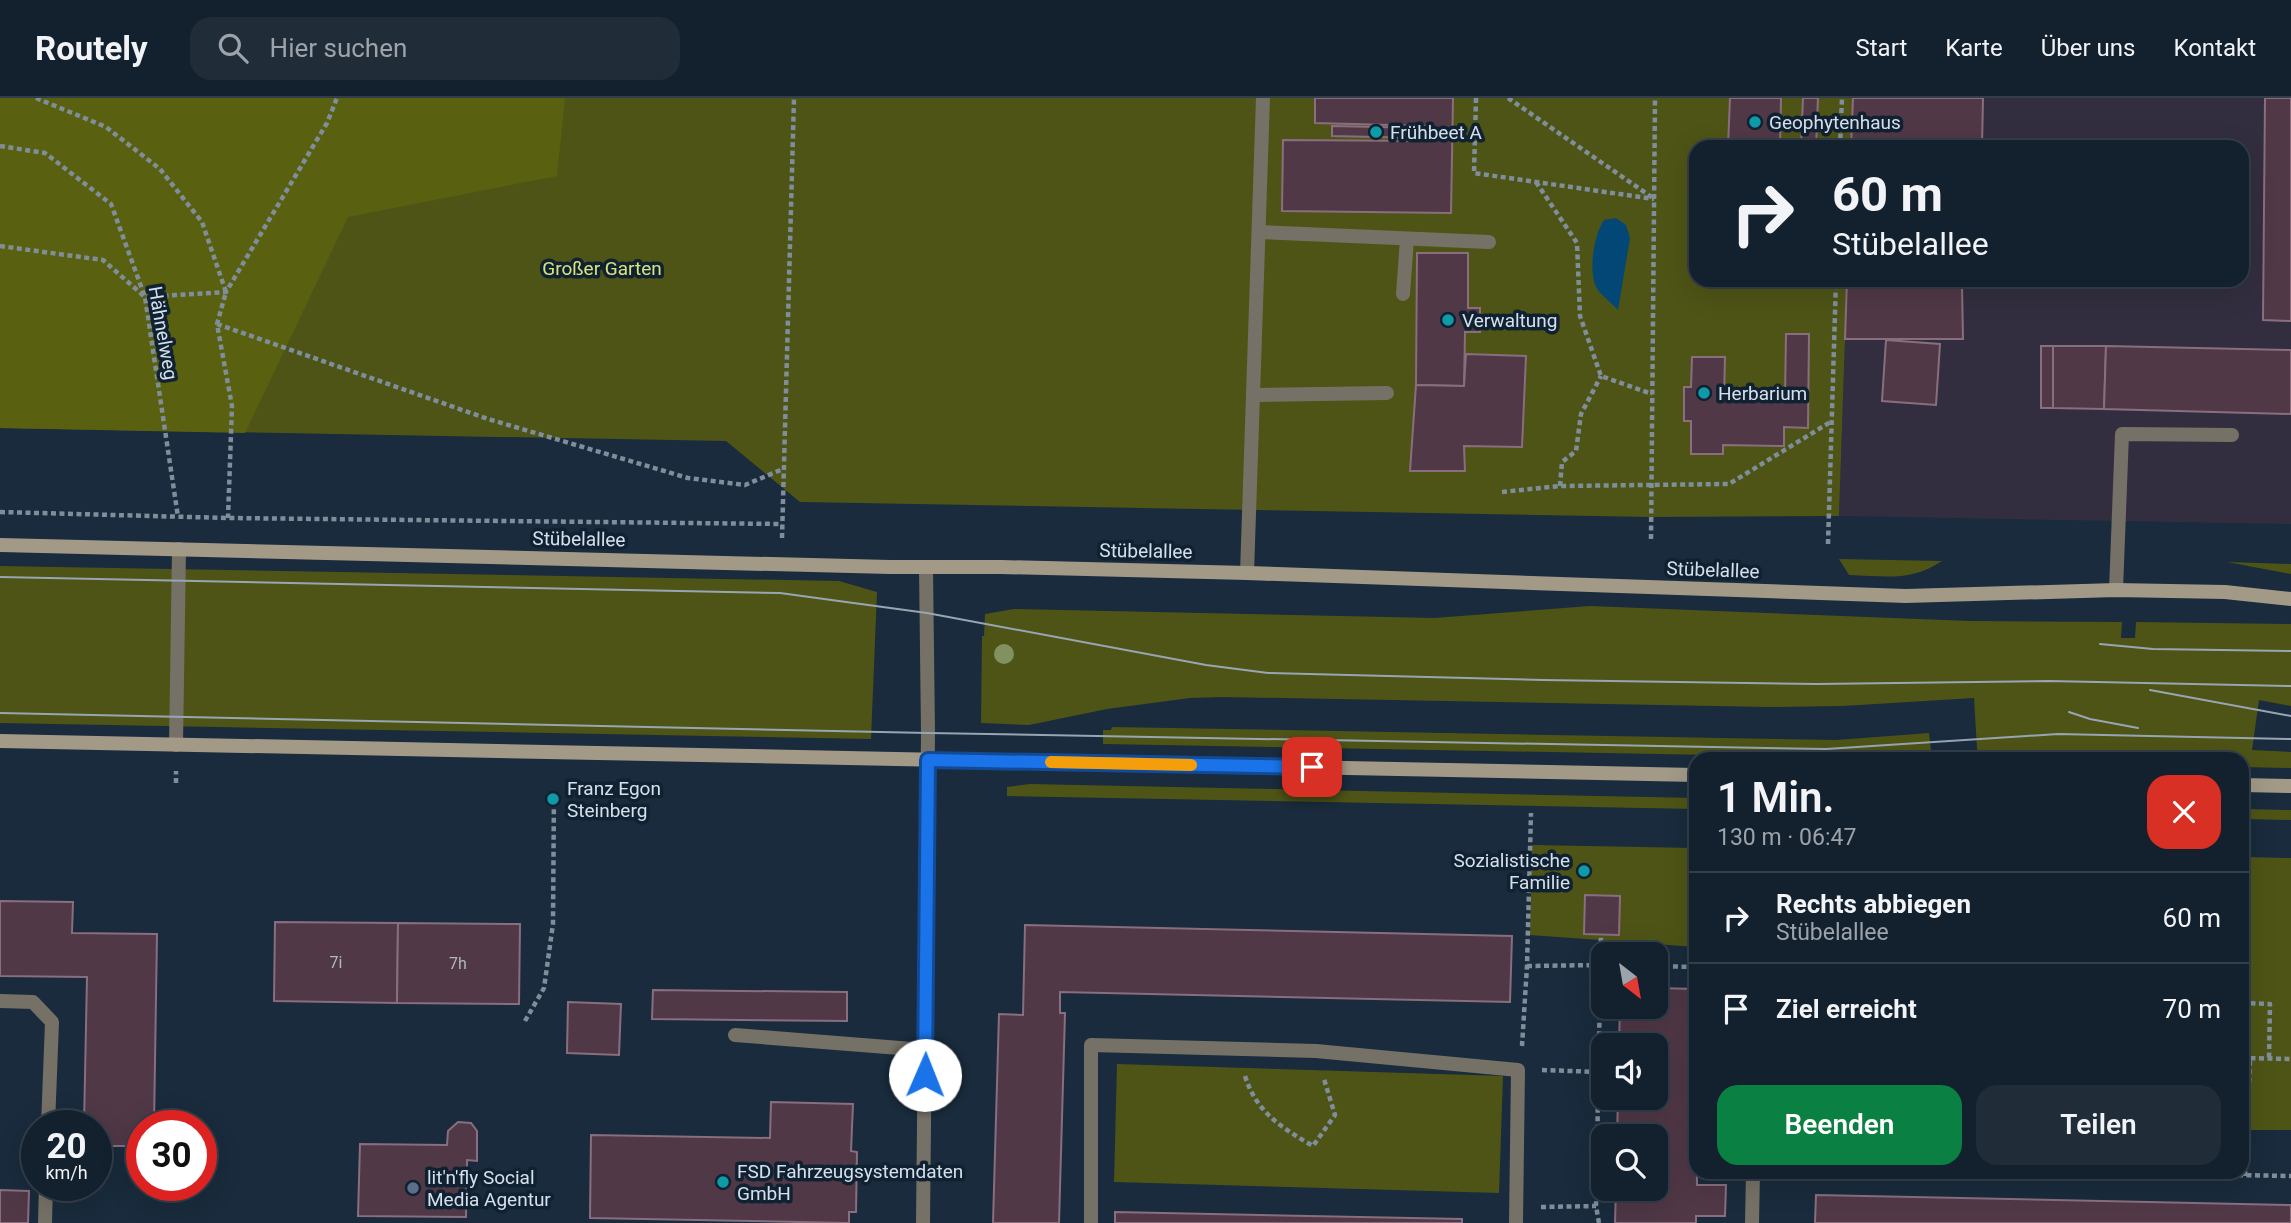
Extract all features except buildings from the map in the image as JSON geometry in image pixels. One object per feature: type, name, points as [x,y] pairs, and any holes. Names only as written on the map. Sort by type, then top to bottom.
[{"type":"main road","name":"Stübelallee","points":[[0,545],[926,568],[1001,567],[1247,573],[1906,596],[2116,590],[2225,592],[2291,599]]},
{"type":"main road","points":[[0,741],[1689,775]]},
{"type":"main road","points":[[2249,785],[2291,786]]},
{"type":"street","points":[[1247,573],[1263,98]]},
{"type":"street","points":[[1259,232],[1489,242]]},
{"type":"street","points":[[1403,294],[1407,239]]},
{"type":"street","points":[[1254,395],[1387,393]]},
{"type":"street","points":[[2116,590],[2122,434],[2232,435]]},
{"type":"street","points":[[176,746],[179,549]]},
{"type":"street","points":[[923,1223],[928,760],[926,568]]},
{"type":"street","points":[[0,1001],[33,1002],[52,1022],[49,1110]]},
{"type":"street","points":[[735,1035],[925,1050]]},
{"type":"street","points":[[1091,1223],[1091,1045],[1237,1051],[1316,1051],[1518,1070],[1516,1223]]},
{"type":"street","points":[[1752,1223],[1753,1179]]},
{"type":"street","points":[[45,1223],[46,1201]]},
{"type":"path","points":[[36,98],[106,127],[160,169],[202,222],[226,292]]},
{"type":"path","points":[[228,518],[232,406],[217,324],[226,292],[327,123],[337,98]]},
{"type":"path","points":[[0,512],[228,518],[782,524],[794,98]]},
{"type":"path","points":[[1476,98],[1474,173],[1654,199]]},
{"type":"path","points":[[1508,98],[1654,199]]},
{"type":"path","points":[[1651,539],[1655,98]]},
{"type":"path","points":[[1840,140],[1842,98]]},
{"type":"path","name":"Hähnelweg","points":[[0,146],[45,153],[111,204],[145,297],[178,516]]},
{"type":"path","points":[[1536,182],[1577,243],[1580,316],[1601,376],[1581,414],[1576,451],[1562,461],[1560,486]]},
{"type":"path","points":[[0,246],[103,260],[145,297],[226,292]]},
{"type":"path","points":[[1828,544],[1836,287]]},
{"type":"path","points":[[217,324],[488,419],[688,478],[745,485],[783,469]]},
{"type":"path","points":[[1601,376],[1652,394]]},
{"type":"path","points":[[1502,492],[1560,486],[1728,484],[1832,421]]},
{"type":"path","points":[[525,1021],[544,988],[553,924],[554,790]]},
{"type":"path","points":[[1531,813],[1524,1031],[1518,1070],[1591,1072]]},
{"type":"path","points":[[1601,935],[1601,942]]},
{"type":"path","points":[[1527,966],[1591,965]]},
{"type":"path","points":[[1668,966],[1689,967]]},
{"type":"path","points":[[2249,1003],[2270,1004],[2269,1059]]},
{"type":"path","points":[[1237,1051],[1250,1095],[1276,1124],[1313,1146],[1335,1115],[1316,1051]]},
{"type":"path","points":[[2249,1082],[2250,1059],[2291,1059]]},
{"type":"path","points":[[1598,1110],[1596,1206],[1599,1223]]},
{"type":"path","points":[[2249,1176],[2291,1176]]},
{"type":"path","points":[[1517,1207],[1596,1206]]},
{"type":"shaded area","points":[[1853,98],[2291,98],[2291,524],[1839,516],[1847,287],[2249,287],[2249,140],[1851,140]]},
{"type":"green space","name":"Großer Garten","points":[[0,98],[1853,98],[1851,140],[1689,140],[1689,287],[1847,287],[1839,516],[1651,517],[800,502],[726,441],[0,428]]},
{"type":"green space","points":[[0,98],[565,98],[557,176],[348,217],[245,433],[0,428]]},
{"type":"green space","points":[[1839,559],[1942,561],[1919,572],[1886,577],[1849,575]]},
{"type":"green space","points":[[2227,562],[2291,564],[2291,574]]},
{"type":"green space","points":[[0,566],[839,581],[877,592],[871,739],[0,723]]},
{"type":"green space","points":[[1590,606],[1970,621],[2122,622],[2121,638],[2135,638],[2136,622],[2291,624],[2291,706],[2259,700],[2252,750],[2291,752],[2291,768],[2249,767],[2249,752],[1979,752],[1974,698],[1843,706],[1770,707],[1223,697],[1190,698],[1107,709],[1029,725],[981,723],[982,636],[985,614],[1014,609],[1434,618]]},
{"type":"green space","points":[[1112,727],[1836,740],[1929,733],[1931,752],[1689,752],[1689,755],[1103,744],[1103,730],[1111,730]]},
{"type":"green space","points":[[1030,784],[1689,798],[1689,809],[1007,796],[1007,787]]},
{"type":"green space","points":[[2249,809],[2291,810],[2291,820],[2249,819]]},
{"type":"green space","points":[[1532,845],[1689,848],[1689,946],[1668,945],[1668,942],[1530,935]]},
{"type":"green space","points":[[2249,857],[2291,858],[2291,1130],[2249,1130]]},
{"type":"green space","points":[[1117,1064],[1503,1076],[1499,1193],[1114,1182]]},
{"type":"water","points":[[1616,218],[1626,225],[1630,238],[1618,310],[1598,290],[1592,265],[1600,226],[1604,220]]},
{"type":"tram line","points":[[0,577],[780,593],[927,613],[1206,665],[1268,673],[1817,684],[2049,681],[2291,686]]},
{"type":"tram line","points":[[2100,644],[2153,649],[2291,651]]},
{"type":"tram line","points":[[2150,690],[2291,716]]},
{"type":"tram line","points":[[2069,712],[2138,728]]},
{"type":"tram line","points":[[0,713],[1826,749],[2058,734],[2291,739]]},
{"type":"slow traffic","points":[[1051,762],[1191,765]]},
{"type":"place","name":"Geophytenhaus","points":[[1755,122]]},
{"type":"place","name":"Frühbeet A","points":[[1376,132]]},
{"type":"place","name":"Verwaltung","points":[[1448,320]]},
{"type":"place","name":"Herbarium","points":[[1704,393]]},
{"type":"place","name":"Franz Egon Steinberg","points":[[553,799]]},
{"type":"place","name":"Sozialistische Familie","points":[[1584,871]]},
{"type":"place","name":"FSD Fahrzeugsystemdaten GmbH","points":[[723,1182]]},
{"type":"place","name":"lit'n'fly Social Media Agentur","points":[[413,1188]]},
{"type":"route","points":[[925,1075],[928,760],[1312,767]]}]
